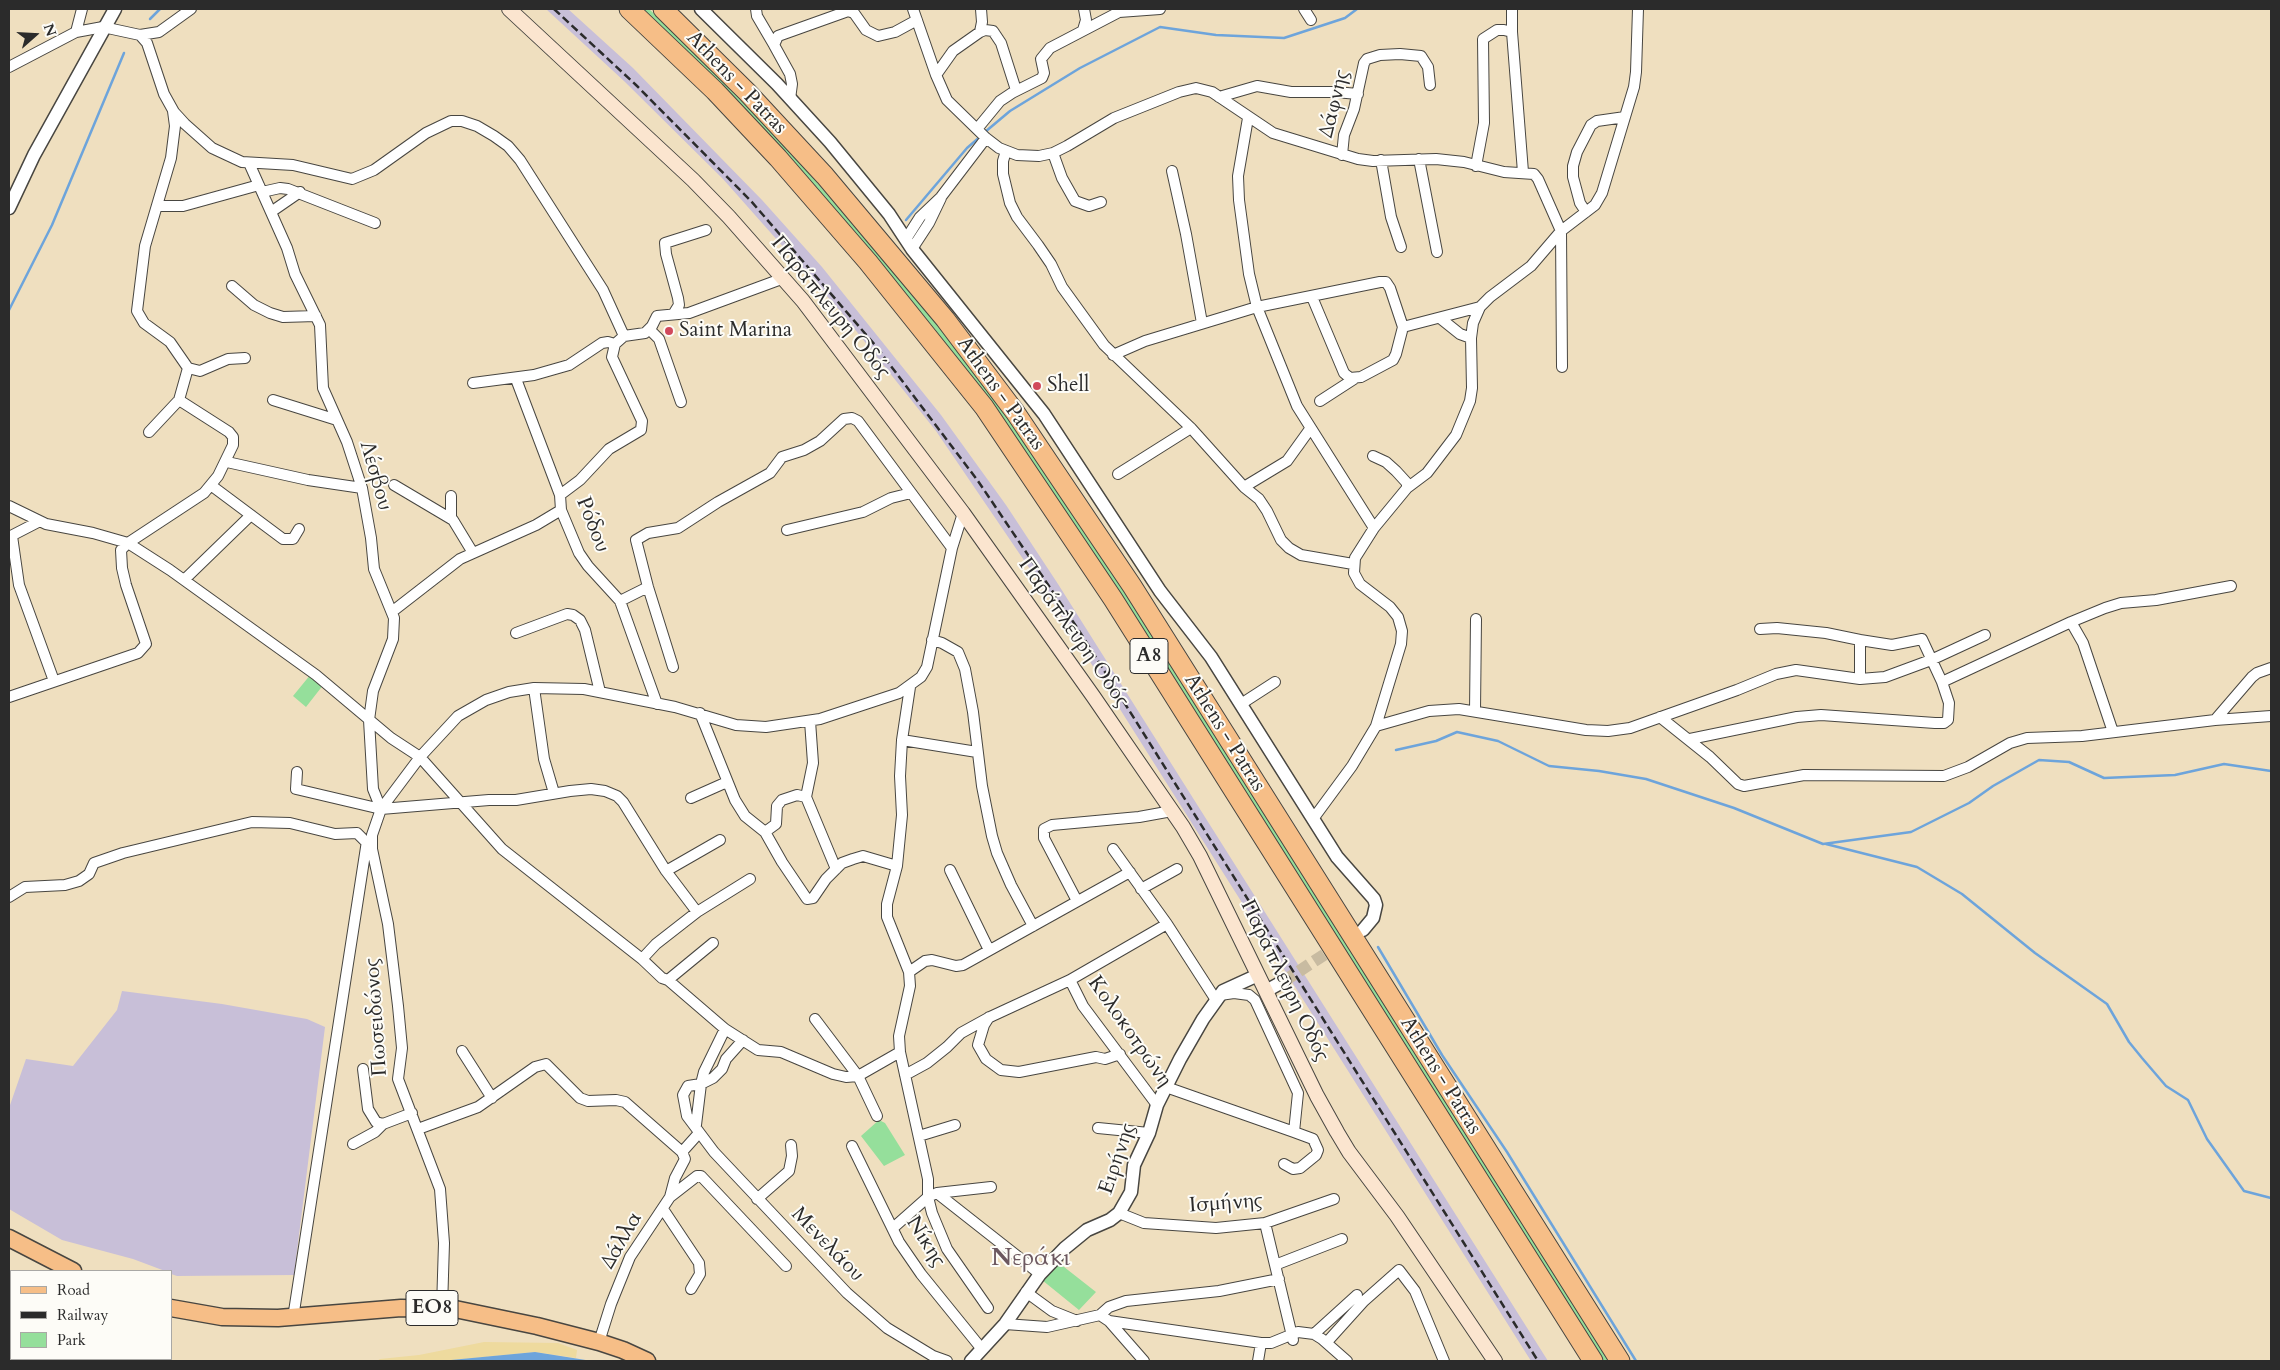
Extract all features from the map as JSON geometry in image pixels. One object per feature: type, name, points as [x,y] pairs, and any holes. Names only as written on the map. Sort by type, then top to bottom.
[{"type":"highway","name":"Athens - Patras","points":[[629,9],[726,102],[808,192],[927,334],[997,426],[1121,612],[1593,1361]]},
{"type":"highway","name":"Athens - Patras","points":[[663,9],[753,97],[830,182],[945,320],[1020,419],[1132,586],[1620,1361]]},
{"type":"main road","name":"Παράπλευρη Οδός","points":[[509,9],[693,180],[730,217],[784,278],[963,513],[1172,811],[1200,856],[1317,1096],[1349,1152],[1397,1216],[1495,1361]]},
{"type":"main road","points":[[9,1238],[71,1270]]},
{"type":"main road","name":"ΕΟ8","points":[[172,1308],[222,1317],[293,1318],[401,1308],[442,1308],[537,1326],[623,1350],[646,1361]]},
{"type":"street","points":[[76,32],[82,9]]},
{"type":"street","points":[[9,208],[34,155],[115,9]]},
{"type":"street","points":[[9,67],[76,32],[103,28],[140,35],[159,32],[191,9]]},
{"type":"street","points":[[702,9],[830,142],[889,214],[909,244],[1044,414],[1160,591],[1203,645],[1337,858],[1374,899],[1376,905],[1373,918],[1363,930]]},
{"type":"street","points":[[756,9],[757,16],[790,74],[792,84],[790,99]]},
{"type":"street","points":[[913,9],[936,75],[947,100],[986,138],[1006,151],[1028,156],[1053,152],[1067,146],[1114,118],[1179,92],[1190,89],[1202,89],[1219,97],[1248,118],[1281,136],[1342,155],[1358,159],[1453,160],[1504,172],[1534,174],[1538,178],[1561,231],[1562,368]]},
{"type":"street","points":[[980,32],[982,22],[981,9]]},
{"type":"street","points":[[1083,30],[1086,20],[1084,9]]},
{"type":"street","points":[[977,129],[1000,102],[1016,90],[1042,78],[1044,73],[1041,58],[1044,53],[1119,12],[1155,9]]},
{"type":"street","points":[[1304,9],[1311,20]]},
{"type":"street","points":[[1512,9],[1512,32],[1523,172]]},
{"type":"street","points":[[1313,820],[1352,766],[1376,726],[1401,644],[1401,624],[1390,607],[1360,584],[1354,573],[1353,564],[1357,553],[1374,528],[1407,488],[1428,472],[1456,436],[1464,420],[1472,388],[1471,338],[1473,323],[1480,307],[1490,297],[1531,266],[1561,231],[1595,205],[1602,193],[1636,72],[1638,9]]},
{"type":"street","points":[[774,45],[778,36],[848,11],[854,13],[866,30],[878,36],[896,32],[917,20]]},
{"type":"street","points":[[936,75],[953,51],[980,32],[986,30],[993,31],[997,36],[1016,90]]},
{"type":"street","points":[[1476,166],[1484,116],[1484,39],[1497,30],[1512,32]]},
{"type":"street","points":[[140,35],[148,43],[164,94],[185,124],[212,148],[232,158],[249,163],[293,165],[352,179],[374,170],[442,124],[451,121],[462,121],[477,126],[508,146],[520,160],[603,290],[624,336]]},
{"type":"street","name":"Δάφνης","points":[[1342,155],[1344,135],[1358,94],[1364,63],[1367,59],[1380,55],[1421,56],[1428,67],[1430,85]]},
{"type":"street","points":[[1219,97],[1263,86],[1291,92],[1358,94]]},
{"type":"street","points":[[172,108],[175,126],[172,149],[142,263],[137,311],[144,323],[170,342],[188,368],[200,371],[228,359],[245,358]]},
{"type":"street","points":[[1586,212],[1580,203],[1574,177],[1573,166],[1577,152],[1591,125],[1597,120],[1624,117]]},
{"type":"street","points":[[1248,118],[1238,176],[1239,200],[1249,274],[1257,307],[1297,406],[1374,528]]},
{"type":"street","points":[[909,244],[929,224],[941,197],[986,138]]},
{"type":"street","points":[[1006,151],[1003,161],[1003,174],[1010,202],[1017,217],[1051,264],[1062,287],[1089,326],[1113,355],[1191,428],[1244,488],[1262,503],[1281,540],[1289,548],[1302,555],[1353,564]]},
{"type":"street","points":[[1053,152],[1062,178],[1075,201],[1089,206],[1101,202]]},
{"type":"street","points":[[1419,159],[1437,252]]},
{"type":"street","points":[[1381,160],[1391,217],[1401,247]]},
{"type":"street","name":"Λέσβου","points":[[249,163],[287,248],[295,274],[316,316],[321,337],[320,352],[323,388],[347,442],[362,488],[376,578],[393,611],[395,630],[373,692],[369,720],[373,790],[381,809]]},
{"type":"street","points":[[1172,171],[1186,234],[1202,323]]},
{"type":"street","points":[[157,206],[183,206],[261,188],[280,188],[300,192],[375,223]]},
{"type":"street","points":[[271,212],[300,192]]},
{"type":"street","points":[[674,313],[679,305],[665,243],[706,230]]},
{"type":"street","points":[[560,495],[580,480],[609,449],[641,430],[642,421],[612,357],[615,344],[624,336],[644,333],[650,330],[657,316],[689,313],[784,278]]},
{"type":"street","points":[[1113,355],[1145,341],[1257,307],[1386,282],[1403,327],[1393,360],[1354,379],[1320,400]]},
{"type":"street","points":[[232,286],[254,305],[270,313],[283,316],[316,316]]},
{"type":"street","points":[[1312,297],[1344,373],[1354,379]]},
{"type":"street","points":[[1403,327],[1480,307]]},
{"type":"street","points":[[1440,318],[1460,334],[1471,338]]},
{"type":"street","points":[[650,330],[659,339],[681,402]]},
{"type":"street","points":[[473,383],[516,379],[569,365],[602,343],[615,344]]},
{"type":"street","points":[[150,432],[179,400],[188,368]]},
{"type":"street","name":"Ρόδου","points":[[516,379],[560,495],[561,510],[579,553],[588,566],[620,601],[658,704]]},
{"type":"street","points":[[9,697],[138,653],[146,644],[122,568],[121,550],[128,543],[212,486],[227,462],[233,445],[229,432],[179,400]]},
{"type":"street","points":[[273,400],[337,420]]},
{"type":"street","points":[[673,667],[637,546],[636,540],[638,537],[648,533],[670,531],[678,528],[718,502],[770,473],[782,457],[810,448],[844,419],[852,418],[858,421],[952,548]]},
{"type":"street","points":[[1118,474],[1191,428]]},
{"type":"street","points":[[1244,488],[1287,461],[1310,429]]},
{"type":"street","points":[[1373,456],[1386,462],[1396,471],[1407,483],[1407,488]]},
{"type":"street","points":[[227,462],[308,480],[362,488]]},
{"type":"street","points":[[394,485],[451,518],[461,530],[473,553]]},
{"type":"street","points":[[212,486],[284,538],[293,539],[299,529]]},
{"type":"street","points":[[787,530],[863,512],[891,498],[911,493]]},
{"type":"street","points":[[450,496],[451,518]]},
{"type":"street","points":[[9,506],[40,522],[93,533],[128,543],[184,580],[316,675],[369,720],[420,757],[516,861],[609,931],[662,978],[668,980],[725,1029],[758,1050],[781,1052],[833,1074],[846,1077],[858,1076],[900,1052]]},
{"type":"street","points":[[393,611],[444,570],[473,553],[536,524],[561,510]]},
{"type":"street","points":[[963,513],[952,548],[927,667],[921,676],[910,686],[902,740],[900,776],[902,815],[897,866],[887,904],[887,917],[910,972],[910,986],[898,1036],[937,1226],[947,1249],[988,1308]]},
{"type":"street","points":[[184,580],[251,515]]},
{"type":"street","points":[[40,522],[11,534],[19,585],[54,681]]},
{"type":"street","points":[[620,601],[648,586]]},
{"type":"street","points":[[1942,682],[2071,622],[2121,603],[2156,600],[2231,586]]},
{"type":"street","points":[[516,633],[567,614],[573,615],[580,620],[584,630],[600,692]]},
{"type":"street","points":[[1475,711],[1476,620]]},
{"type":"street","points":[[2071,622],[2083,643],[2113,732]]},
{"type":"street","points":[[1690,739],[1797,717],[1821,715],[1944,723],[1949,716],[1942,682],[1922,639],[1892,645],[1826,633],[1776,628],[1760,629]]},
{"type":"street","points":[[1376,726],[1429,711],[1452,709],[1597,731],[1630,728],[1791,670],[1860,679],[1893,674],[1931,660],[1985,635]]},
{"type":"street","points":[[932,640],[958,652],[961,659],[973,712],[977,752],[988,820],[997,853],[1033,926]]},
{"type":"street","points":[[1860,640],[1860,679]]},
{"type":"street","points":[[2215,720],[2252,677],[2271,668]]},
{"type":"street","points":[[1241,704],[1275,682]]},
{"type":"street","name":"Πωσειδώνος","points":[[442,1308],[444,1243],[440,1189],[398,1079],[397,1071],[402,1048],[388,924],[369,845],[381,809],[420,757],[465,710],[502,694],[534,688],[584,689],[700,713],[736,725],[751,727],[786,726],[810,721],[888,698],[910,686]]},
{"type":"street","points":[[534,688],[544,759],[554,793]]},
{"type":"street","points":[[700,713],[727,782],[745,816],[766,832],[782,862],[807,899],[813,898],[826,879],[842,863],[863,856],[897,866]]},
{"type":"street","points":[[1660,717],[1690,739],[1738,784],[1744,786],[1804,775],[1944,776],[1968,767],[2010,743],[2027,738],[2082,736],[2215,720],[2271,716]]},
{"type":"street","points":[[810,721],[813,763],[806,797],[836,869]]},
{"type":"street","points":[[902,740],[977,752]]},
{"type":"street","points":[[297,772],[296,789],[381,809],[516,800],[591,789],[617,796],[623,802],[666,871],[697,912]]},
{"type":"street","points":[[691,798],[727,782]]},
{"type":"street","points":[[766,832],[776,824],[778,806],[782,800],[797,795],[806,797]]},
{"type":"street","points":[[1077,901],[1044,838],[1044,829],[1052,825],[1139,817],[1172,811]]},
{"type":"street","points":[[11,894],[34,885],[72,883],[89,874],[94,863],[102,860],[252,822],[290,823],[335,834],[357,833],[369,845],[293,1318]]},
{"type":"street","points":[[666,871],[720,840]]},
{"type":"street","points":[[1113,849],[1218,998],[1234,993],[1249,995],[1256,1000],[1298,1093],[1294,1132]]},
{"type":"street","points":[[1141,889],[1177,869]]},
{"type":"street","points":[[950,870],[989,950]]},
{"type":"street","points":[[910,972],[925,962],[932,960],[948,965],[963,966],[1130,872]]},
{"type":"street","points":[[642,959],[656,944],[697,912],[750,879]]},
{"type":"street","points":[[905,1075],[926,1063],[947,1047],[961,1033],[990,1016],[1070,980],[1167,924]]},
{"type":"street","points":[[668,980],[712,943]]},
{"type":"street","name":"Ειρήνης","points":[[971,1361],[1005,1324],[1040,1274],[1077,1237],[1119,1213],[1131,1192],[1134,1165],[1149,1133],[1157,1105],[1166,1086],[1218,998],[1227,988],[1258,974]]},
{"type":"street","name":"Κολοκοτρώνη","points":[[1070,980],[1083,1006],[1157,1105]]},
{"type":"street","points":[[1266,991],[1284,980]]},
{"type":"street","points":[[990,1016],[984,1026],[978,1045],[986,1059],[1001,1070],[1019,1072],[1096,1057],[1104,1059],[1120,1054]]},
{"type":"street","points":[[815,1019],[858,1076],[877,1116]]},
{"type":"street","points":[[682,1152],[697,1129],[701,1084],[704,1072],[725,1029]]},
{"type":"street","points":[[701,1084],[713,1078],[722,1069],[726,1060],[742,1040]]},
{"type":"street","points":[[462,1051],[492,1098]]},
{"type":"street","points":[[418,1129],[473,1110],[535,1067],[546,1064],[580,1098],[588,1101],[616,1100],[625,1102],[682,1152],[685,1159],[675,1178],[670,1197]]},
{"type":"street","points":[[363,1069],[368,1109],[376,1122],[383,1124]]},
{"type":"street","name":"Μενελάου","points":[[701,1084],[688,1086],[684,1096],[687,1116],[757,1199],[862,1307],[902,1338],[933,1356],[947,1361]]},
{"type":"street","points":[[1166,1086],[1313,1139],[1318,1150],[1311,1160],[1300,1168],[1293,1169],[1284,1164]]},
{"type":"street","points":[[353,1144],[375,1132],[383,1124],[412,1113]]},
{"type":"street","points":[[919,1136],[955,1125]]},
{"type":"street","points":[[1098,1128],[1149,1133]]},
{"type":"street","points":[[757,1199],[789,1171],[792,1156],[791,1145]]},
{"type":"street","name":"Νίκης","points":[[852,1146],[893,1228],[898,1242],[921,1274],[981,1348]]},
{"type":"street","name":"Δάλλα","points":[[598,1342],[630,1258],[670,1197],[694,1178],[701,1176],[786,1266]]},
{"type":"street","points":[[893,1228],[932,1195],[991,1187]]},
{"type":"street","points":[[932,1195],[1040,1274]]},
{"type":"street","name":"Ισμήνης","points":[[1119,1213],[1144,1223],[1216,1228],[1264,1223],[1334,1199]]},
{"type":"street","points":[[663,1209],[699,1263],[700,1274],[691,1290]]},
{"type":"street","points":[[1264,1223],[1293,1338]]},
{"type":"street","points":[[1275,1265],[1342,1239]]},
{"type":"street","points":[[1327,1342],[1364,1301],[1399,1270],[1415,1291],[1444,1361]]},
{"type":"street","points":[[1105,1318],[1109,1307],[1126,1301],[1219,1291],[1279,1279]]},
{"type":"street","points":[[1026,1292],[1052,1311],[1078,1322]]},
{"type":"street","points":[[1314,1334],[1357,1295]]},
{"type":"street","points":[[1105,1318],[1144,1361]]},
{"type":"street","points":[[1005,1324],[1047,1327],[1105,1318],[1260,1343],[1271,1343],[1293,1338],[1298,1332],[1314,1334],[1327,1342],[1347,1361]]},
{"type":"street","points":[[1258,1361],[1260,1343]]},
{"type":"shaded area","points":[[546,9],[568,9],[633,68],[762,200],[822,267],[941,415],[1006,505],[1058,584],[1548,1361],[1531,1361],[1053,603],[936,431],[841,312],[723,179],[624,81]]},
{"type":"shaded area","points":[[122,991],[222,1004],[307,1019],[325,1027],[294,1275],[177,1276],[172,1274],[172,1270],[162,1270],[133,1259],[62,1240],[9,1209],[9,1108],[26,1059],[73,1066],[117,1010]]},
{"type":"green space","points":[[642,9],[649,9],[675,33],[788,149],[923,307],[1008,417],[1137,611],[1609,1361],[1603,1361],[1132,613],[1004,421],[934,328],[815,186],[721,85]]},
{"type":"green space","points":[[311,674],[324,684],[306,707],[293,696]]},
{"type":"green space","points":[[879,1120],[885,1123],[905,1155],[884,1166],[861,1136]]},
{"type":"green space","points":[[1059,1263],[1096,1292],[1079,1310],[1042,1280]]},
{"type":"sand","points":[[484,1342],[558,1343],[577,1350],[576,1358],[535,1352],[444,1361],[377,1361],[380,1359],[419,1355]]},
{"type":"water","points":[[535,1352],[592,1361],[444,1361],[451,1360]]},
{"type":"waterway","points":[[150,19],[160,9]]},
{"type":"waterway","points":[[985,132],[1010,111],[1080,68],[1160,27],[1216,35],[1284,38],[1345,18],[1357,9]]},
{"type":"waterway","points":[[9,310],[52,225],[124,53]]},
{"type":"waterway","points":[[906,220],[967,148],[981,136]]},
{"type":"waterway","points":[[1396,750],[1436,741],[1457,732],[1498,741],[1549,766],[1599,771],[1646,779],[1734,808],[1823,844],[1911,832],[1969,803],[1993,786],[2039,760],[2069,762],[2104,778],[2175,775],[2224,764],[2271,771]]},
{"type":"waterway","points":[[1826,844],[1917,867],[1962,894],[2035,953],[2107,1004],[2129,1042],[2142,1058],[2166,1086],[2188,1100],[2207,1139],[2244,1191],[2271,1198]]},
{"type":"waterway","points":[[1378,947],[1442,1055],[1507,1152],[1636,1361]]},
{"type":"tunnel","points":[[1284,981],[1359,932]]},
{"type":"railway","points":[[554,9],[636,85],[751,201],[875,345],[978,481],[1078,629],[1538,1361]]},
{"type":"place","name":"Saint Marina","points":[[669,331]]},
{"type":"place","name":"Shell","points":[[1037,386]]},
{"type":"district","name":"Νεράκι","points":[[1031,1259]]}]
